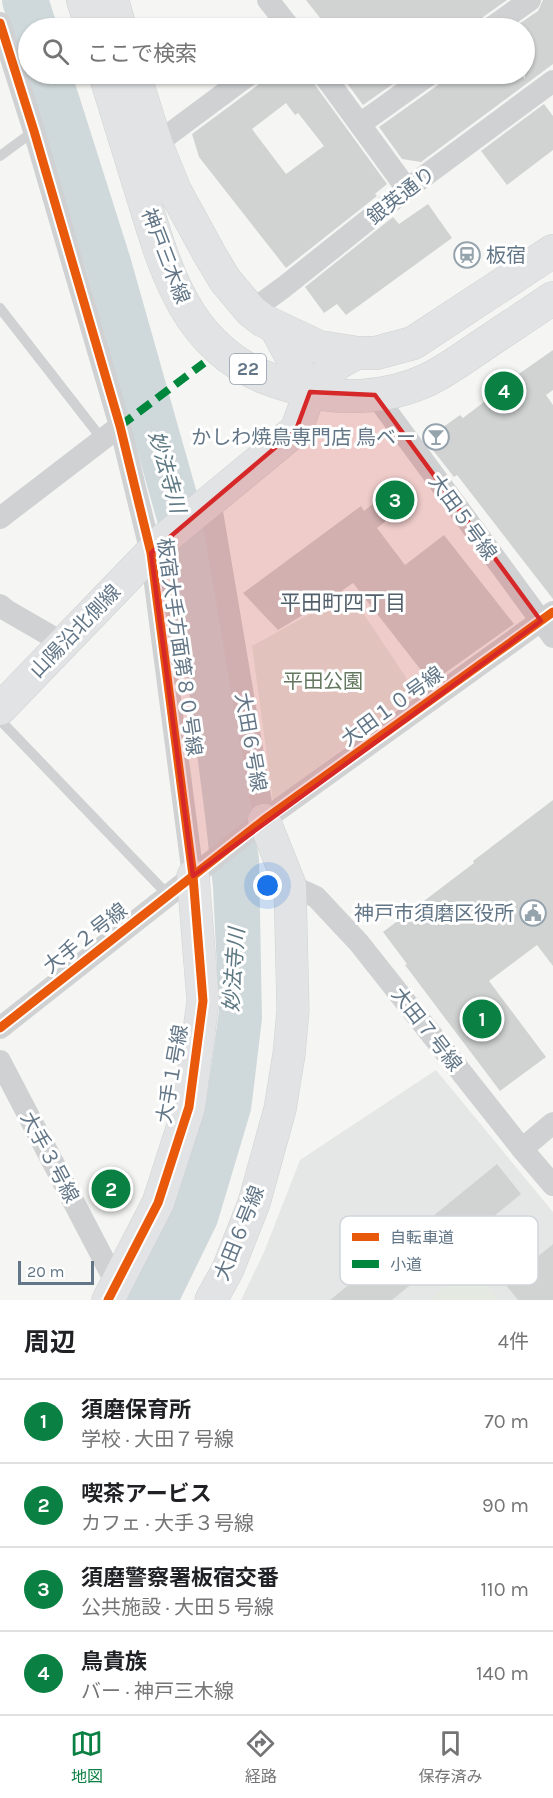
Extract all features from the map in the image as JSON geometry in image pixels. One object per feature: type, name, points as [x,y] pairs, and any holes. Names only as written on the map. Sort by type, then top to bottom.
[{"type":"main road","points":[[83,0],[89,18]]},
{"type":"main road","points":[[112,0],[117,18]]},
{"type":"main road","name":"神戸三木線","points":[[108,84],[171,282],[190,316],[216,344],[245,367],[264,377],[310,392],[342,397],[375,395],[428,380],[553,298]]},
{"type":"main road","name":"神戸三木線","points":[[137,84],[156,144],[175,191],[210,255],[235,293],[264,320],[319,347],[357,353],[376,353],[413,343],[553,251]]},
{"type":"street","points":[[268,0],[282,18]]},
{"type":"street","points":[[505,18],[530,0]]},
{"type":"street","name":"板宿大手方面第８０号線","points":[[0,23],[18,80]]},
{"type":"street","name":"銀英通り","points":[[264,320],[285,287],[407,189],[553,81]]},
{"type":"street","name":"板宿大手方面第８０号線","points":[[19,84],[34,131],[111,432],[157,547],[193,876]]},
{"type":"street","points":[[156,144],[237,84]]},
{"type":"street","points":[[330,84],[407,189]]},
{"type":"street","points":[[360,124],[415,84]]},
{"type":"street","points":[[264,320],[310,392]]},
{"type":"street","points":[[210,500],[296,430],[310,392],[337,364],[357,353]]},
{"type":"street","name":"大田５号線","points":[[375,395],[549,623]]},
{"type":"street","points":[[0,518],[111,432]]},
{"type":"street","name":"山陽沿北側線","points":[[0,709],[157,547],[210,500]]},
{"type":"street","name":"大田６号線","points":[[210,500],[264,820],[290,885],[293,1011],[280,1109],[254,1203],[228,1269],[211,1300]]},
{"type":"street","points":[[0,605],[63,643]]},
{"type":"street","name":"大田１０号線","points":[[193,876],[264,820],[549,623]]},
{"type":"street","name":"大手２号線","points":[[0,1028],[193,876]]},
{"type":"street","name":"大手１号線","points":[[118,1296],[158,1203],[189,1107],[203,1001],[193,876]]},
{"type":"street","name":"大田７号線","points":[[290,885],[316,897],[359,943],[553,1185]]},
{"type":"street","name":"大手３号線","points":[[0,1061],[118,1296]]},
{"type":"street","points":[[522,1149],[553,1122]]},
{"type":"lane","points":[[0,156],[34,131]]},
{"type":"lane","points":[[0,308],[111,432]]},
{"type":"lane","points":[[0,720],[168,896]]},
{"type":"highlighted area","points":[[310,392],[375,395],[541,621],[193,876],[151,553],[296,430]]},
{"type":"shaded area","points":[[436,1070],[553,1212],[553,1300],[241,1300],[264,1252],[300,1160]]},
{"type":"green space","name":"平田公園","points":[[349,592],[417,694],[273,801],[252,646]]},
{"type":"green space","points":[[448,1285],[486,1285],[499,1300],[429,1300]]},
{"type":"water","points":[[206,534],[259,858],[262,1019],[251,1110],[217,1224],[180,1300],[126,1300],[173,1208],[206,1102],[219,1011],[213,887],[173,567]]},
{"type":"building","points":[[306,0],[507,0],[483,18],[320,18]]},
{"type":"building","points":[[543,0],[553,0],[553,64],[535,77],[535,18],[528,18],[538,11]]},
{"type":"building","points":[[259,84],[314,84],[387,184],[375,194],[377,196],[286,268],[199,157],[192,134]],"holes":[[[286,103],[295,115],[298,113],[324,146],[286,174],[252,129]]]},
{"type":"building","points":[[347,84],[393,84],[363,105]]},
{"type":"building","points":[[526,84],[421,162],[402,159],[379,127],[438,85]]},
{"type":"building","points":[[544,104],[553,116],[553,150],[507,185],[481,151]]},
{"type":"building","points":[[428,204],[452,238],[346,315],[337,304],[324,313],[305,287],[393,217],[399,224]]},
{"type":"building","points":[[553,350],[553,390],[546,395],[553,405],[553,599],[457,475],[454,477],[425,440],[460,415],[463,418],[501,389],[500,387]]},
{"type":"building","points":[[404,479],[418,496],[377,528],[405,565],[444,535],[514,624],[431,683],[353,583],[278,630],[243,593],[361,506],[364,511]]},
{"type":"building","points":[[553,800],[553,966],[537,945],[489,981],[546,1057],[500,1091],[405,965],[407,964],[383,932]]},
{"type":"building","points":[[497,1164],[521,1194],[494,1216],[433,1216]]},
{"type":"building","points":[[553,1244],[553,1300],[518,1300],[506,1285],[538,1285],[538,1256]]},
{"type":"building","points":[[348,1285],[410,1285],[392,1300],[330,1300]]},
{"type":"waterway","name":"妙法寺川","points":[[25,0],[31,18]]},
{"type":"waterway","name":"妙法寺川","points":[[51,84],[108,263],[190,553],[197,613]]},
{"type":"marked path","points":[[120,426],[204,363]]},
{"type":"cycle path","points":[[0,23],[18,80]]},
{"type":"cycle path","points":[[19,84],[120,426],[151,553],[193,876],[203,1001],[189,1107],[158,1203],[108,1300]]},
{"type":"cycle path","points":[[0,1028],[264,820],[553,612]]},
{"type":"place","name":"板宿","points":[[467,255]]},
{"type":"place","name":"鳥貴族","points":[[504,391]]},
{"type":"place","name":"かしわ焼鳥専門店 鳥ベー","points":[[436,437]]},
{"type":"place","name":"須磨警察署板宿交番","points":[[395,500]]},
{"type":"place","name":"神戸市須磨区役所","points":[[533,913]]},
{"type":"place","name":"須磨保育所","points":[[482,1019]]},
{"type":"place","name":"喫茶アービス","points":[[111,1189]]},
{"type":"district","name":"平田町四丁目","points":[[343,603]]}]
